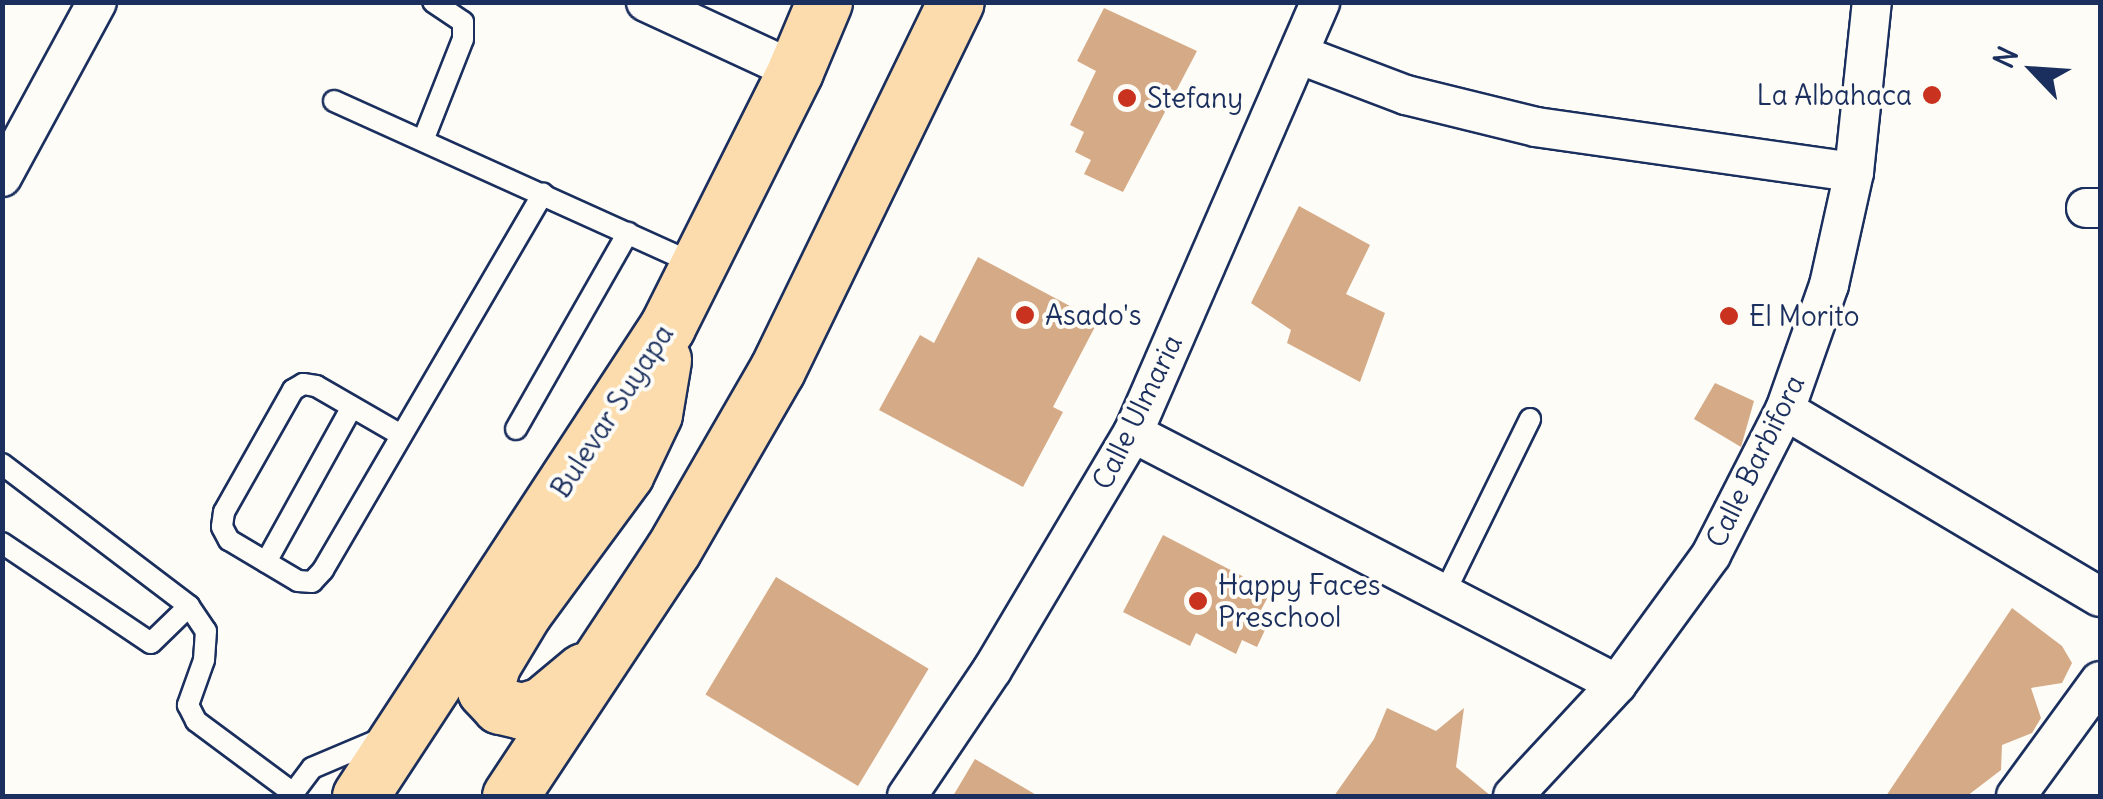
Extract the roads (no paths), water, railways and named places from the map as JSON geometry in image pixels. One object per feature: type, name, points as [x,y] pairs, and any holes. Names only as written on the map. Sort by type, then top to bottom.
[{"type":"main road","name":"Bulevar Suyapa","points":[[360,796],[667,327],[795,71],[824,2]]},
{"type":"main road","points":[[510,796],[673,550],[777,370],[956,2]]},
{"type":"main road","points":[[607,650],[542,705],[522,712],[500,706],[486,690],[492,665],[524,612],[626,473],[654,414],[667,327]]},
{"type":"main road","points":[[412,720],[454,710],[488,729],[498,747],[489,796]]},
{"type":"street","points":[[2,177],[18,111],[97,2]]},
{"type":"street","points":[[646,2],[795,71]]},
{"type":"street","name":"Calle Ulmaria","points":[[907,796],[992,670],[1133,433],[1320,2]]},
{"type":"street","name":"Calle Barbifora","points":[[1513,796],[1617,684],[1711,555],[1786,410],[1829,286],[1854,172],[1872,2]]},
{"type":"street","points":[[1298,54],[1406,95],[1536,127],[1854,172]]},
{"type":"street","points":[[1786,410],[2100,597]]},
{"type":"street","points":[[1133,433],[1617,684]]},
{"type":"street","points":[[2016,796],[2100,681]]},
{"type":"lane","points":[[424,138],[463,38],[458,8],[433,2]]},
{"type":"lane","points":[[334,101],[424,138],[697,265]]},
{"type":"lane","points":[[401,435],[316,386],[304,384],[293,390],[224,512],[222,527],[229,540],[298,581],[312,582],[401,435],[543,194]]},
{"type":"lane","points":[[516,429],[628,233]]},
{"type":"lane","points":[[266,562],[352,407]]},
{"type":"lane","points":[[1444,594],[1530,418]]},
{"type":"lane","points":[[2,464],[189,606],[206,631],[204,660],[188,705],[196,721],[292,794],[312,768],[412,720]]},
{"type":"lane","points":[[2,544],[150,643],[189,606]]},
{"type":"place","name":"La Albahaca","points":[[1932,95]]},
{"type":"place","name":"Stefany","points":[[1127,98]]},
{"type":"place","name":"Asado's","points":[[1025,315]]},
{"type":"place","name":"El Morito","points":[[1729,316]]},
{"type":"place","name":"Happy Faces Preschool","points":[[1198,601]]}]
